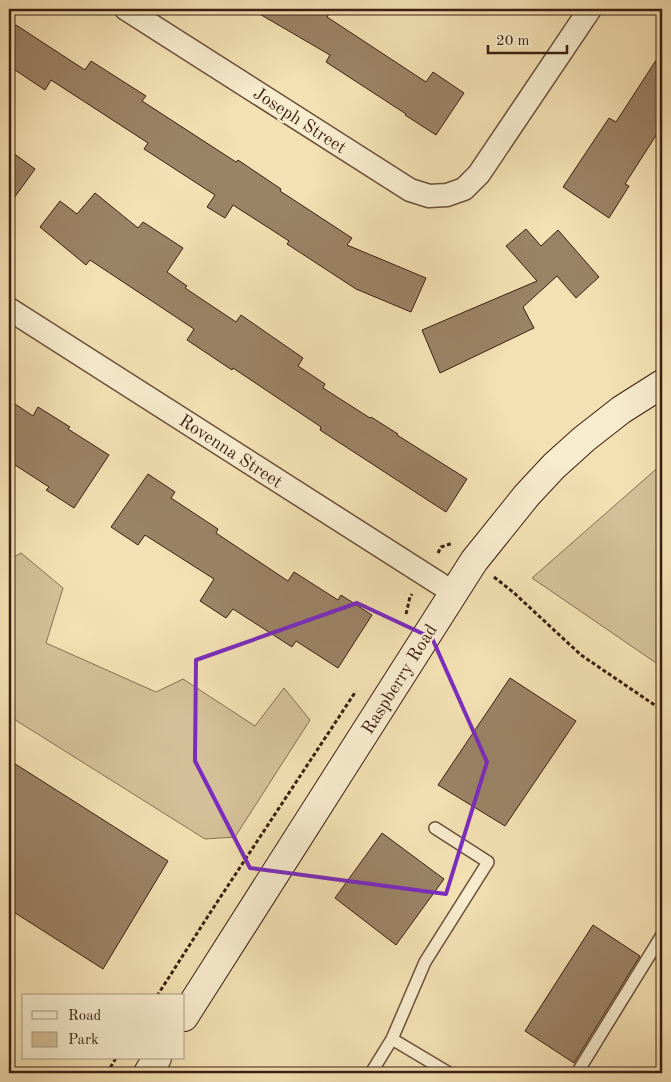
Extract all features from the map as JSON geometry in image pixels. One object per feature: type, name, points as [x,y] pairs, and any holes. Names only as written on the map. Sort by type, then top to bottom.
[{"type":"main road","name":"Raspberry Road","points":[[185,1015],[474,561],[527,495],[554,466],[621,410],[662,384]]},
{"type":"main road","points":[[148,1073],[156,1060]]},
{"type":"street","name":"Joseph Street","points":[[126,9],[410,190],[429,196],[447,195],[464,189],[479,174],[590,9]]},
{"type":"street","name":"Rovenna Street","points":[[9,309],[454,593]]},
{"type":"lane","points":[[371,1073],[392,1039],[425,962],[488,862],[435,828]]},
{"type":"lane","points":[[577,1073],[662,935]]},
{"type":"lane","points":[[392,1039],[449,1073]]},
{"type":"path","points":[[474,561],[513,592],[581,656],[662,710]]},
{"type":"path","points":[[107,1073],[115,1060]]},
{"type":"highlighted area","points":[[357,603],[432,638],[487,762],[446,894],[250,868],[195,761],[196,660]]},
{"type":"green space","points":[[662,464],[662,667],[532,578]]},
{"type":"green space","points":[[21,553],[63,588],[46,643],[156,692],[183,679],[255,726],[284,688],[310,720],[235,837],[205,839],[9,716],[9,560]]},
{"type":"building","points":[[251,9],[332,9],[327,17],[426,82],[433,72],[464,93],[436,135],[326,62],[330,55]]},
{"type":"building","points":[[16,25],[85,70],[91,61],[146,96],[142,101],[236,162],[238,160],[281,189],[280,191],[352,238],[347,245],[426,278],[411,312],[356,289],[287,244],[289,241],[233,205],[225,218],[207,207],[215,195],[144,149],[148,143],[51,80],[45,90],[9,66],[9,36]]},
{"type":"building","points":[[662,51],[662,126],[625,184],[629,186],[609,218],[563,187],[609,118],[616,122]]},
{"type":"building","points":[[9,150],[35,169],[9,205]]},
{"type":"building","points":[[95,193],[138,228],[143,222],[183,248],[167,272],[187,286],[185,288],[236,322],[241,315],[303,358],[298,366],[325,384],[323,388],[467,479],[446,512],[320,430],[321,427],[233,368],[232,370],[187,340],[194,329],[90,260],[86,265],[40,227],[60,201],[77,214]]},
{"type":"building","points":[[526,229],[541,246],[558,230],[599,277],[576,298],[557,276],[523,307],[534,328],[440,373],[422,330],[537,281],[506,246]]},
{"type":"building","points":[[9,400],[33,416],[38,407],[109,455],[74,508],[46,490],[49,487],[9,461]]},
{"type":"building","points":[[148,474],[175,492],[171,498],[218,529],[216,533],[288,581],[294,572],[338,600],[341,595],[372,615],[338,668],[296,641],[292,647],[233,609],[226,618],[200,601],[214,579],[145,535],[138,545],[111,527]]},
{"type":"building","points":[[510,678],[576,721],[505,826],[438,785]]},
{"type":"building","points":[[9,760],[168,861],[103,969],[9,909]]},
{"type":"building","points":[[382,833],[444,879],[396,945],[335,898]]},
{"type":"building","points":[[593,925],[640,956],[574,1063],[525,1031]]}]
